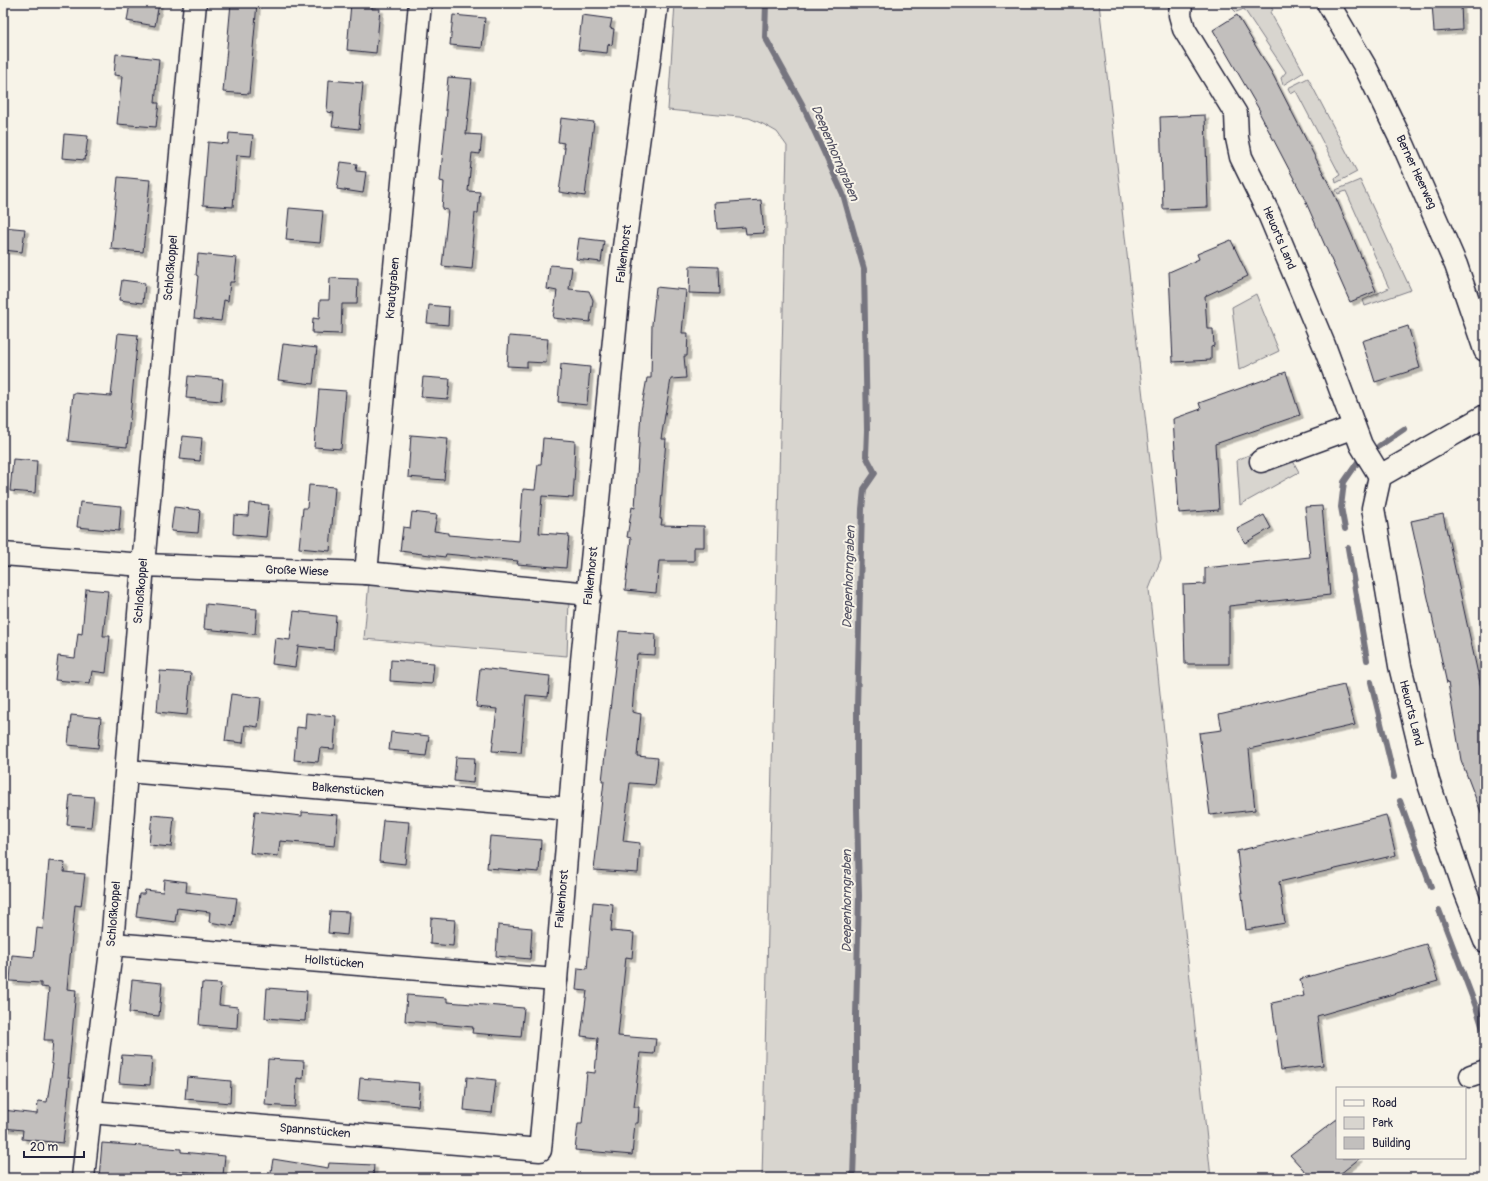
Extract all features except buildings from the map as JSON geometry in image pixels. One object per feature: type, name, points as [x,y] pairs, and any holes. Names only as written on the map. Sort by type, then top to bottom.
[{"type":"street","name":"Schloßkoppel","points":[[82,1178],[112,944],[143,565],[196,3]]},
{"type":"street","name":"Krautgraben","points":[[366,573],[420,3]]},
{"type":"street","name":"Falkenhorst","points":[[540,1150],[556,980],[582,661],[590,594],[621,269],[657,3]]},
{"type":"street","name":"Heuorts Land","points":[[1181,3],[1180,15],[1184,29],[1236,114],[1237,138],[1241,157],[1269,214],[1324,345],[1361,445],[1380,476],[1373,508],[1400,666],[1428,782],[1464,888],[1485,941]]},
{"type":"street","name":"Berner Heerweg","points":[[1328,3],[1366,68],[1403,144],[1456,265],[1485,350]]},
{"type":"street","points":[[1380,476],[1485,416]]},
{"type":"street","points":[[1261,461],[1354,427]]},
{"type":"street","name":"Große Wiese","points":[[3,554],[143,565],[366,573],[590,594]]},
{"type":"street","name":"Balkenstücken","points":[[127,771],[570,809]]},
{"type":"street","name":"Hollstücken","points":[[112,944],[556,980]]},
{"type":"street","name":"Spannstücken","points":[[90,1112],[540,1150]]},
{"type":"green space","points":[[675,3],[1099,3],[1161,559],[1149,589],[1211,1178],[762,1178],[787,146],[777,132],[749,118],[668,110]]},
{"type":"green space","points":[[1241,3],[1269,3],[1273,10],[1270,12],[1304,72],[1283,85],[1281,78],[1286,72],[1244,9],[1236,12],[1232,8]]},
{"type":"green space","points":[[1308,78],[1357,172],[1336,183],[1335,178],[1340,175],[1296,91],[1291,94],[1288,88]]},
{"type":"green space","points":[[1360,180],[1411,290],[1365,306],[1363,300],[1389,288],[1346,191],[1338,194],[1336,190]]},
{"type":"green space","points":[[1256,294],[1279,351],[1239,370],[1232,307]]},
{"type":"green space","points":[[1251,454],[1259,472],[1293,461],[1299,472],[1240,505],[1237,460]]},
{"type":"green space","points":[[369,581],[569,600],[567,656],[364,639]]},
{"type":"waterway","name":"Deepenhorngraben","points":[[766,3],[765,37],[802,104],[843,194],[864,269],[867,430],[866,456],[875,473],[864,489],[862,509],[857,708],[859,896],[853,1178]]},
{"type":"waterway","points":[[1379,446],[1404,429]]},
{"type":"waterway","points":[[1345,529],[1341,507],[1344,482],[1360,459]]},
{"type":"waterway","points":[[1348,548],[1367,660]]},
{"type":"waterway","points":[[1371,682],[1394,777]]},
{"type":"waterway","points":[[1400,801],[1431,887]]},
{"type":"waterway","points":[[1439,910],[1476,1007],[1485,1035]]}]
